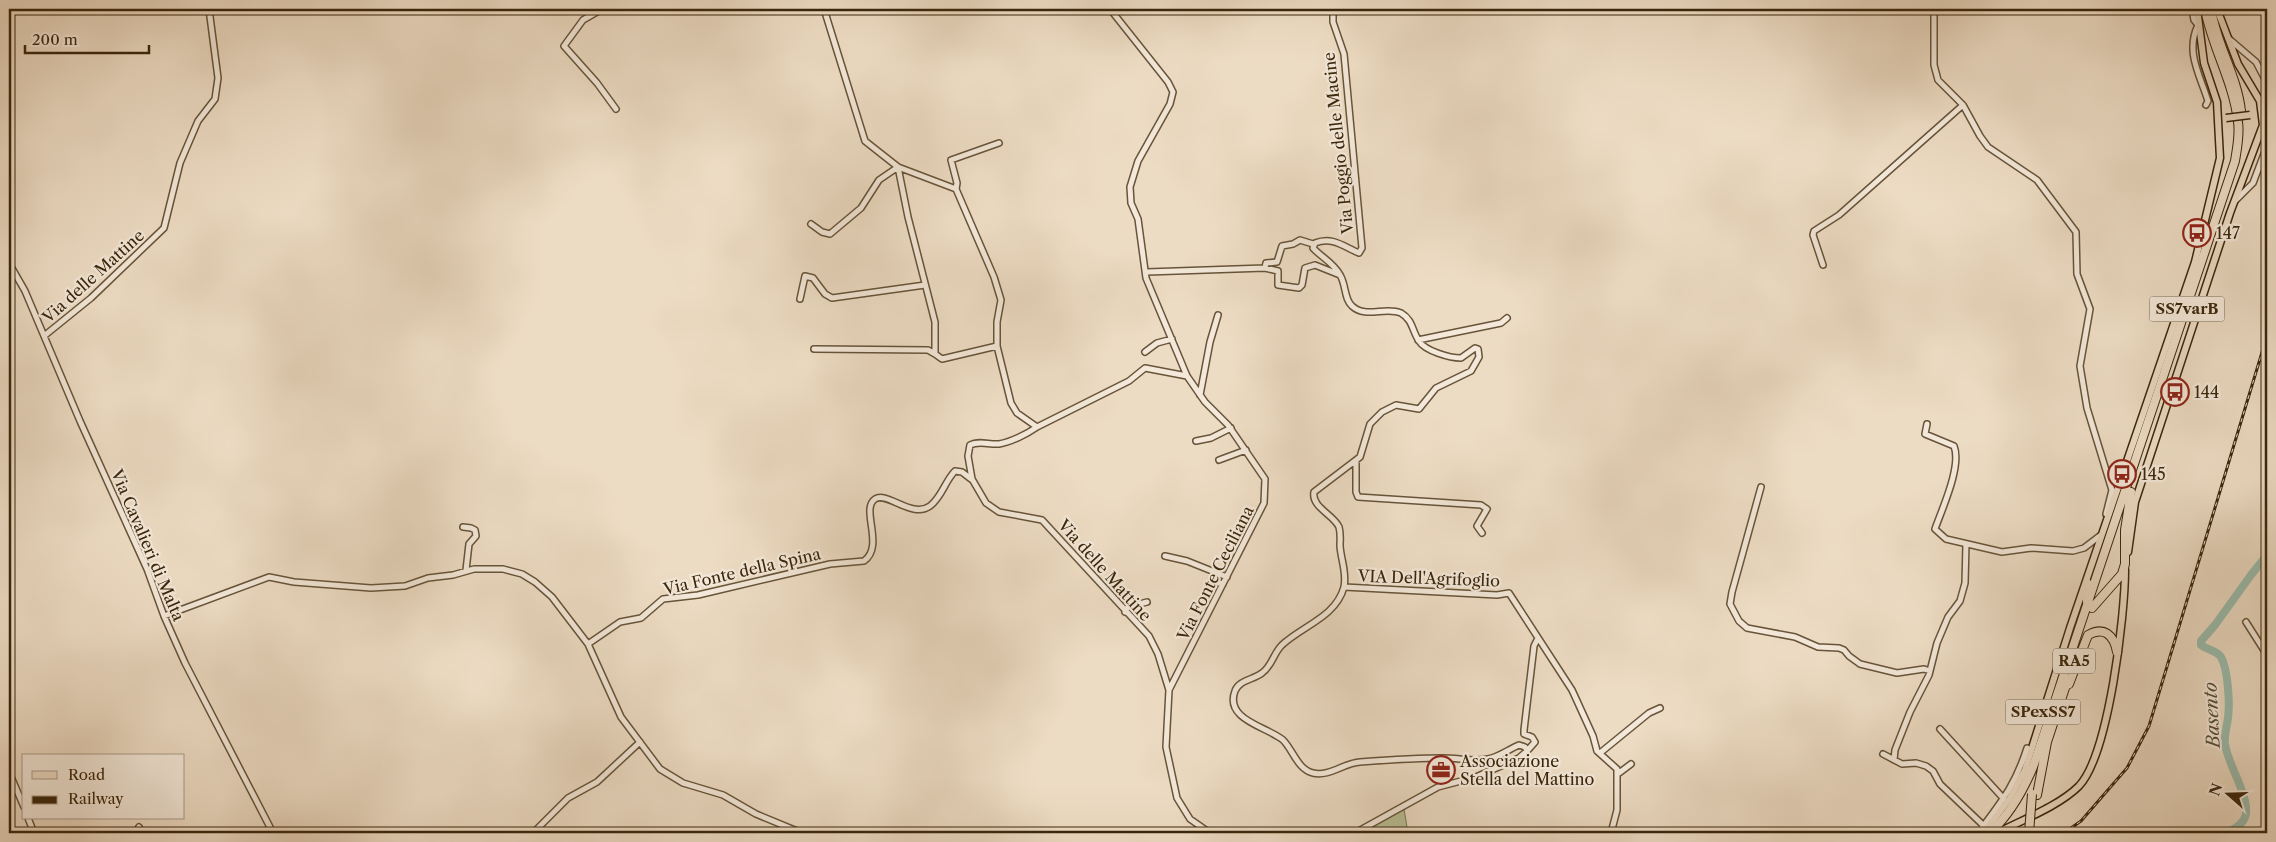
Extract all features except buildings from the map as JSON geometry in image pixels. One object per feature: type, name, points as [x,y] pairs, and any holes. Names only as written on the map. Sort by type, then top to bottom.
[{"type":"highway","name":"SS7varB","points":[[2090,608],[2235,161],[2239,128],[2236,106],[2210,32],[2205,9]]},
{"type":"highway","name":"SS7varB","points":[[2090,608],[2131,492],[2238,167],[2243,144],[2244,127],[2240,100],[2216,32],[2211,9]]},
{"type":"highway","points":[[2090,608],[2122,574],[2125,564],[2125,530],[2131,492]]},
{"type":"highway","points":[[2086,583],[2090,608]]},
{"type":"highway","name":"RA5","points":[[2029,833],[2035,795],[2054,713],[2090,608]]},
{"type":"highway","points":[[1990,833],[2006,816],[2027,781],[2088,635],[2095,631],[2110,635],[2115,640],[2117,652]]},
{"type":"highway","name":"RA5","points":[[2034,833],[2035,795]]},
{"type":"main road","name":"SPexSS7","points":[[1984,833],[2010,798],[2025,770],[2070,628],[2195,262],[2220,158],[2215,95],[2204,63],[2197,9]]},
{"type":"main road","name":"SPexSS7","points":[[1997,833],[2077,788],[2088,774],[2097,753],[2111,694],[2125,564],[2134,502],[2234,202],[2263,126],[2260,101],[2238,64],[2217,9]]},
{"type":"main road","points":[[2218,119],[2262,114]]},
{"type":"street","name":"Via delle Mattine","points":[[44,336],[99,291],[164,228],[180,163],[198,121],[214,99],[218,78],[209,9]]},
{"type":"street","points":[[602,9],[583,20],[564,46],[616,110]]},
{"type":"street","points":[[824,9],[865,140],[898,167],[956,189]]},
{"type":"street","name":"Via Fonte Ceciliana","points":[[1110,9],[1168,82],[1173,92],[1170,104],[1138,161],[1130,186],[1131,203],[1138,220],[1150,291],[1187,376],[1200,395],[1230,428],[1265,478],[1264,503],[1169,690]]},
{"type":"street","name":"Via Poggio delle Macine","points":[[1265,268],[1266,263],[1278,262],[1282,246],[1293,244],[1300,240],[1313,244],[1320,241],[1335,242],[1347,245],[1359,253],[1362,248],[1344,54],[1333,22],[1333,9]]},
{"type":"street","points":[[1927,424],[1925,434],[1954,446],[1956,450],[1956,464],[1935,529],[1946,540],[2002,552],[2031,548],[2073,551],[2084,548],[2105,530],[2103,523],[2112,490],[2087,408],[2080,366],[2090,309],[2077,274],[2076,232],[2037,180],[1984,142],[1963,105],[1945,90],[1935,76],[1934,9]]},
{"type":"street","points":[[2192,9],[2194,20],[2198,25],[2193,42],[2194,62],[2208,101],[2206,105]]},
{"type":"street","points":[[2228,38],[2256,62],[2267,83]]},
{"type":"street","points":[[1823,266],[1813,235],[1814,231],[1839,216],[1963,105]]},
{"type":"street","points":[[1000,143],[951,160],[957,184],[956,189],[994,277],[1001,300],[997,322],[997,346],[1012,403],[1017,413],[1037,427],[1124,383],[1145,368],[1187,376]]},
{"type":"street","points":[[2234,202],[2253,183],[2267,146]]},
{"type":"street","points":[[811,224],[822,232],[830,234],[861,208],[879,180],[898,167]]},
{"type":"street","points":[[898,167],[935,322],[935,354]]},
{"type":"street","points":[[1313,244],[1313,248],[1330,261],[1340,275],[1348,300],[1352,306],[1361,311],[1391,311],[1403,314],[1412,324],[1418,340],[1429,349],[1456,358],[1465,356],[1471,348],[1477,348],[1479,357],[1471,371],[1436,388],[1419,410],[1396,405],[1382,412],[1370,424],[1362,454],[1356,461],[1316,489],[1313,495],[1314,500],[1334,519],[1340,529],[1340,547],[1345,572],[1344,587],[1334,606],[1282,644],[1264,672],[1237,687],[1234,702],[1239,714],[1260,729],[1283,741],[1304,768],[1315,774],[1331,771],[1357,762],[1440,758],[1475,761],[1492,758],[1519,745],[1525,747],[1527,751]]},
{"type":"street","name":"Via Cavalieri di Malta","points":[[9,263],[25,291],[148,569],[164,616],[185,664],[273,833]]},
{"type":"street","points":[[1147,272],[1265,268],[1278,271],[1278,285],[1293,288],[1299,288],[1302,285],[1305,268],[1314,265],[1340,275]]},
{"type":"street","points":[[800,299],[805,276],[813,278],[825,294],[832,298],[925,285]]},
{"type":"street","points":[[1200,395],[1210,342],[1218,315]]},
{"type":"street","points":[[1418,340],[1501,323],[1507,318]]},
{"type":"street","points":[[1145,352],[1157,342],[1172,340]]},
{"type":"street","points":[[814,349],[928,350],[942,359],[997,346]]},
{"type":"street","name":"Via delle Mattine","points":[[1037,427],[1019,437],[999,444],[975,442],[970,445],[968,456],[972,479],[986,503],[999,512],[1042,520],[1149,636],[1158,654],[1169,690],[1166,747],[1177,798],[1190,819],[1210,833]]},
{"type":"street","points":[[1196,441],[1211,438],[1230,428]]},
{"type":"street","points":[[1219,460],[1246,450]]},
{"type":"street","points":[[1356,461],[1356,492],[1358,497],[1481,505],[1487,509],[1477,526],[1482,533]]},
{"type":"street","name":"Via Fonte della Spina","points":[[588,644],[620,622],[641,618],[663,599],[698,595],[830,564],[864,561],[871,553],[873,543],[870,506],[874,500],[881,498],[909,508],[920,509],[930,506],[938,498],[949,477],[955,471],[962,472],[972,479]]},
{"type":"street","points":[[1761,487],[1730,604],[1739,621],[1747,628],[1795,637],[1818,647],[1839,648],[1860,664],[1897,673],[1930,671]]},
{"type":"street","points":[[463,528],[476,530],[476,536],[469,544],[466,570]]},
{"type":"street","points":[[1894,760],[1895,750],[1901,735],[1930,671],[1937,643],[1948,617],[1960,601],[1965,583],[1966,544]]},
{"type":"street","points":[[1165,556],[1186,561],[1226,577]]},
{"type":"street","points":[[164,616],[269,577],[294,582],[371,588],[405,586],[436,576],[453,575],[466,570],[503,569],[529,578],[552,597],[588,644],[621,717],[660,769],[683,783],[723,795],[756,814],[802,833]]},
{"type":"street","points":[[1211,581],[1223,584]]},
{"type":"street","name":"VIA Dell'Agrifoglio","points":[[1344,587],[1408,592],[1509,593],[1572,690],[1593,736],[1595,747],[1614,764],[1619,773]]},
{"type":"street","points":[[1125,612],[1128,607],[1147,602]]},
{"type":"street","points":[[2246,622],[2267,655]]},
{"type":"street","points":[[1355,833],[1438,788],[1476,777],[1520,758],[1527,751],[1534,742],[1532,737],[1524,734],[1524,730],[1534,646],[1538,638]]},
{"type":"street","points":[[1600,753],[1649,713],[1660,708]]},
{"type":"street","points":[[1940,729],[2004,799]]},
{"type":"street","points":[[534,833],[568,798],[597,782],[640,742]]},
{"type":"street","points":[[1978,833],[2004,799],[2019,772],[2027,748]]},
{"type":"street","points":[[1884,754],[1902,764],[1916,763],[1926,766],[1933,771],[1940,784],[1984,826]]},
{"type":"street","points":[[1610,833],[1617,810],[1619,773],[1632,764]]},
{"type":"street","points":[[9,772],[22,802]]},
{"type":"street","points":[[29,820],[34,833]]},
{"type":"street","points":[[2262,833],[2267,825]]},
{"type":"street","points":[[135,833],[139,827]]},
{"type":"green space","points":[[1399,809],[1404,809],[1408,833],[1359,833]]},
{"type":"waterway","name":"Basento","points":[[2224,833],[2241,824],[2245,818],[2246,806],[2225,744],[2229,704],[2227,678],[2223,662],[2221,657],[2214,651],[2201,645],[2201,641],[2267,555]]},
{"type":"railway","points":[[2064,833],[2081,821],[2127,768],[2149,726],[2263,349],[2267,342]]},
{"type":"place","name":"147","points":[[2197,233]]},
{"type":"place","name":"144","points":[[2175,392]]},
{"type":"place","name":"145","points":[[2122,474]]},
{"type":"place","name":"Associazione Stella del Mattino","points":[[1441,770]]}]
